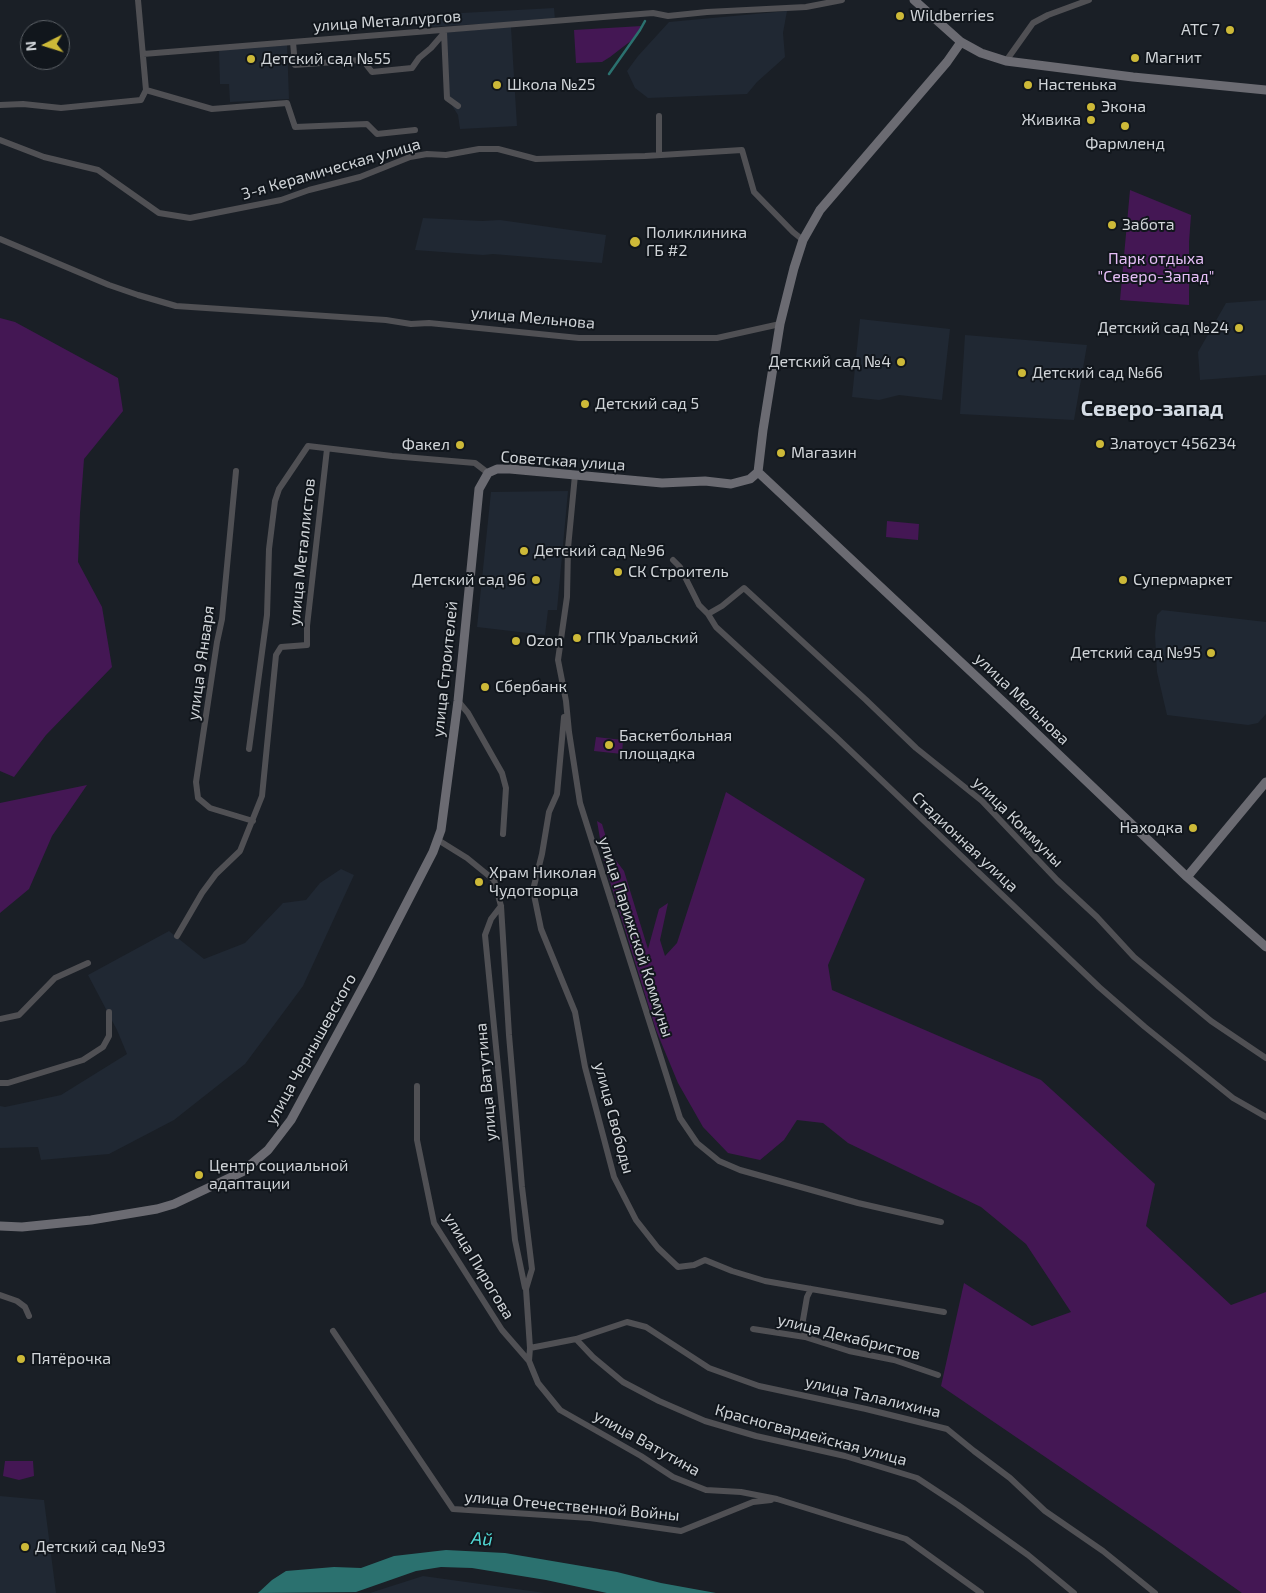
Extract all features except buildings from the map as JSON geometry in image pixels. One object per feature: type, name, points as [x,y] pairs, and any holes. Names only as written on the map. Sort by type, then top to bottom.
[{"type":"main road","points":[[914,0],[961,42],[980,53],[1006,61],[1133,77],[1266,90]]},
{"type":"main road","points":[[758,472],[762,430],[780,324],[803,240],[820,210],[961,42]]},
{"type":"main road","name":"Советская улица","points":[[488,472],[497,469],[510,469],[662,483],[705,481],[731,484],[750,479],[758,472]]},
{"type":"main road","name":"улица Строителей","points":[[438,840],[443,822],[458,701],[479,489],[488,472]]},
{"type":"main road","name":"улица Мельнова","points":[[758,472],[1013,710],[1187,877],[1266,947]]},
{"type":"main road","points":[[1187,877],[1266,782]]},
{"type":"main road","name":"улица Чернышевского","points":[[0,1226],[22,1227],[91,1220],[157,1209],[174,1204],[242,1172],[268,1150],[291,1120],[369,976],[438,840]]},
{"type":"street","points":[[0,105],[23,104],[61,108],[141,100],[146,90],[138,0]]},
{"type":"street","name":"улица Металлургов","points":[[143,54],[444,32],[653,13],[668,16],[715,11],[806,7],[842,0]]},
{"type":"street","points":[[1006,61],[1033,23],[1048,15],[1089,0]]},
{"type":"street","points":[[293,42],[295,65],[360,60],[372,72],[412,68],[444,32]]},
{"type":"street","points":[[444,32],[447,98],[458,106]]},
{"type":"street","points":[[146,90],[212,108],[287,103],[295,127],[368,124],[377,134],[415,130]]},
{"type":"street","points":[[659,116],[659,155]]},
{"type":"street","name":"3-я Керамическая улица","points":[[0,140],[44,157],[98,170],[159,213],[190,218],[281,200],[309,190],[360,177],[410,157],[428,154],[446,155],[479,149],[498,149],[536,159],[742,150],[754,192],[803,240]]},
{"type":"street","name":"улица Мельнова","points":[[0,239],[109,285],[176,306],[386,320],[411,324],[429,323],[579,338],[717,338],[780,324]]},
{"type":"street","name":"Советская улица","points":[[308,446],[475,463],[488,472]]},
{"type":"street","name":"улица Металлистов","points":[[249,749],[267,615],[269,549],[275,501],[279,490],[308,446]]},
{"type":"street","name":"улица Металлистов","points":[[177,936],[202,893],[216,874],[240,851],[262,796],[276,654],[281,647],[307,646],[307,626],[327,449]]},
{"type":"street","name":"улица 9 Января","points":[[236,471],[222,619],[196,782],[198,798],[210,808],[253,821]]},
{"type":"street","name":"улица Парижской Коммуны","points":[[576,475],[568,548],[567,597],[558,660],[566,701],[580,803],[680,1118],[698,1143],[719,1161],[740,1170],[858,1203],[941,1222]]},
{"type":"street","name":"Стадионная улица","points":[[673,560],[680,567],[700,605],[716,627],[837,738],[1099,988],[1233,1098],[1266,1117]]},
{"type":"street","name":"улица Коммуны","points":[[708,614],[722,606],[744,588],[916,748],[982,801],[1134,957],[1211,1021],[1266,1058]]},
{"type":"street","points":[[458,701],[468,713],[502,773],[506,788],[503,834]]},
{"type":"street","name":"улица Свободы","points":[[566,701],[556,794],[549,812],[542,854],[533,890],[541,929],[575,1012],[585,1067],[614,1177],[636,1220],[658,1248],[678,1267],[694,1265],[705,1260],[765,1281],[944,1312]]},
{"type":"street","name":"улица Ватутина","points":[[438,840],[467,858],[494,880],[501,906],[509,1035],[522,1187],[532,1269],[526,1289]]},
{"type":"street","name":"улица Ватутина","points":[[501,906],[491,919],[485,935],[514,1232],[526,1289],[530,1348],[529,1361],[538,1383],[560,1410],[641,1456],[673,1477],[706,1490],[741,1492],[777,1499],[906,1539],[981,1593]]},
{"type":"street","points":[[0,1018],[19,1015],[55,978],[88,963]]},
{"type":"street","points":[[0,1083],[8,1083],[83,1060],[90,1056],[103,1047],[109,1036],[109,1012]]},
{"type":"street","name":"улица Пирогова","points":[[417,1086],[418,1140],[434,1222],[502,1330],[529,1361]]},
{"type":"street","points":[[805,1337],[803,1320],[807,1297],[811,1289]]},
{"type":"street","points":[[0,1295],[17,1301],[24,1307],[29,1316]]},
{"type":"street","name":"улица Талалихина","points":[[576,1339],[627,1322],[646,1327],[709,1368],[759,1386],[948,1429],[1010,1478],[1045,1511],[1103,1551],[1155,1593]]},
{"type":"street","name":"улица Декабристов","points":[[753,1329],[805,1337],[849,1351],[894,1360],[938,1375]]},
{"type":"street","name":"улица Отечественной Войны","points":[[333,1331],[452,1509],[590,1518],[681,1531],[753,1502],[777,1499]]},
{"type":"street","points":[[530,1348],[576,1339]]},
{"type":"street","name":"Красногвардейская улица","points":[[576,1339],[593,1357],[623,1382],[659,1401],[705,1421],[756,1436],[845,1456],[917,1478],[1028,1555],[1074,1593]]},
{"type":"shaded area","points":[[554,8],[555,20],[426,27],[425,15]]},
{"type":"shaded area","points":[[787,11],[783,33],[785,57],[757,82],[747,94],[648,98],[635,88],[627,71],[669,22]]},
{"type":"shaded area","points":[[511,27],[517,126],[460,129],[458,115],[451,104],[449,96],[446,32]]},
{"type":"shaded area","points":[[287,44],[289,99],[230,102],[229,84],[220,84],[219,49]]},
{"type":"shaded area","points":[[423,218],[500,220],[606,235],[602,263],[415,250]]},
{"type":"shaded area","name":"Детский сад №24","points":[[1266,300],[1266,375],[1200,380],[1198,352],[1226,303]]},
{"type":"shaded area","name":"Детский сад №4","points":[[860,319],[950,329],[942,400],[899,395],[879,400],[852,397]]},
{"type":"shaded area","name":"Детский сад №66","points":[[965,335],[1087,345],[1074,420],[960,414]]},
{"type":"shaded area","name":"Детский сад №96","points":[[568,491],[557,610],[548,610],[545,635],[477,627],[491,492]]},
{"type":"shaded area","name":"Детский сад №95","points":[[1162,610],[1266,622],[1266,714],[1258,723],[1248,725],[1167,715],[1157,672],[1155,635],[1157,615]]},
{"type":"shaded area","points":[[341,869],[354,875],[303,986],[245,1064],[174,1120],[109,1154],[41,1160],[38,1147],[0,1148],[0,1106],[5,1107],[61,1095],[127,1054],[117,1030],[88,975],[169,931],[204,959],[245,943],[283,903],[306,900],[320,883]]},
{"type":"shaded area","name":"Детский сад №93","points":[[0,1496],[44,1500],[56,1593],[0,1593]]},
{"type":"shaded area","points":[[446,1550],[505,1553],[617,1572],[661,1583],[716,1593],[607,1593],[546,1580],[472,1568],[441,1567],[416,1571],[356,1592],[258,1593],[272,1580],[286,1571],[334,1567],[361,1568],[394,1556]]},
{"type":"shaded area","points":[[423,1576],[545,1593],[370,1593]]},
{"type":"green space","points":[[642,26],[632,40],[602,62],[576,63],[574,30]]},
{"type":"green space","name":"Парк отдыха \"Северо-Запад\"","points":[[1130,190],[1191,215],[1189,305],[1120,300]]},
{"type":"green space","points":[[0,318],[15,322],[118,378],[123,411],[84,459],[80,513],[78,562],[102,607],[112,667],[46,735],[14,777],[0,771]]},
{"type":"green space","points":[[887,521],[919,524],[918,540],[886,537]]},
{"type":"green space","name":"Баскетбольная площадка","points":[[596,737],[623,740],[622,754],[594,751]]},
{"type":"green space","points":[[87,785],[52,836],[29,889],[0,913],[0,803]]},
{"type":"green space","points":[[726,792],[865,879],[828,965],[832,990],[1041,1080],[1155,1184],[1146,1226],[1231,1305],[1266,1292],[1266,1593],[1242,1593],[941,1386],[964,1283],[1032,1326],[1071,1312],[1026,1244],[981,1207],[848,1143],[823,1123],[797,1120],[784,1140],[760,1160],[728,1153],[703,1127],[678,1083],[656,1030],[604,862],[597,821],[602,824],[611,854],[624,871],[648,949],[659,909],[668,903],[660,940],[665,956],[677,943]]},
{"type":"green space","points":[[5,1461],[33,1461],[34,1476],[19,1480],[3,1476]]},
{"type":"waterway","points":[[609,74],[645,21]]},
{"type":"place","name":"Wildberries","points":[[900,16]]},
{"type":"place","name":"АТС 7","points":[[1230,30]]},
{"type":"place","name":"Магнит","points":[[1135,58]]},
{"type":"place","name":"Детский сад №55","points":[[251,59]]},
{"type":"place","name":"Школа №25","points":[[497,85]]},
{"type":"place","name":"Настенька","points":[[1028,85]]},
{"type":"place","name":"Экона","points":[[1091,107]]},
{"type":"place","name":"Живика","points":[[1091,120]]},
{"type":"place","name":"Фармленд","points":[[1125,126]]},
{"type":"place","name":"Забота","points":[[1112,225]]},
{"type":"place","name":"Поликлиника ГБ #2","points":[[635,242]]},
{"type":"place","name":"Детский сад №24","points":[[1239,328]]},
{"type":"place","name":"Детский сад №4","points":[[901,362]]},
{"type":"place","name":"Детский сад №66","points":[[1022,373]]},
{"type":"place","name":"Детский сад 5","points":[[585,404]]},
{"type":"place","name":"Златоуст 456234","points":[[1100,444]]},
{"type":"place","name":"Факел","points":[[460,445]]},
{"type":"place","name":"Магазин","points":[[781,453]]},
{"type":"place","name":"Детский сад №96","points":[[524,551]]},
{"type":"place","name":"СК Строитель","points":[[618,572]]},
{"type":"place","name":"Детский сад 96","points":[[536,580]]},
{"type":"place","name":"Супермаркет","points":[[1123,580]]},
{"type":"place","name":"ГПК Уральский","points":[[577,638]]},
{"type":"place","name":"Ozon","points":[[516,641]]},
{"type":"place","name":"Детский сад №95","points":[[1211,653]]},
{"type":"place","name":"Сбербанк","points":[[485,687]]},
{"type":"place","name":"Баскетбольная площадка","points":[[609,745]]},
{"type":"place","name":"Находка","points":[[1193,828]]},
{"type":"place","name":"Храм Николая Чудотворца","points":[[479,882]]},
{"type":"place","name":"Центр социальной адаптации","points":[[199,1175]]},
{"type":"place","name":"Пятёрочка","points":[[21,1359]]},
{"type":"place","name":"Детский сад №93","points":[[25,1547]]},
{"type":"district","name":"Северо-запад","points":[[1152,409]]},
{"type":"water label","name":"Ай","points":[[482,1539]]}]
